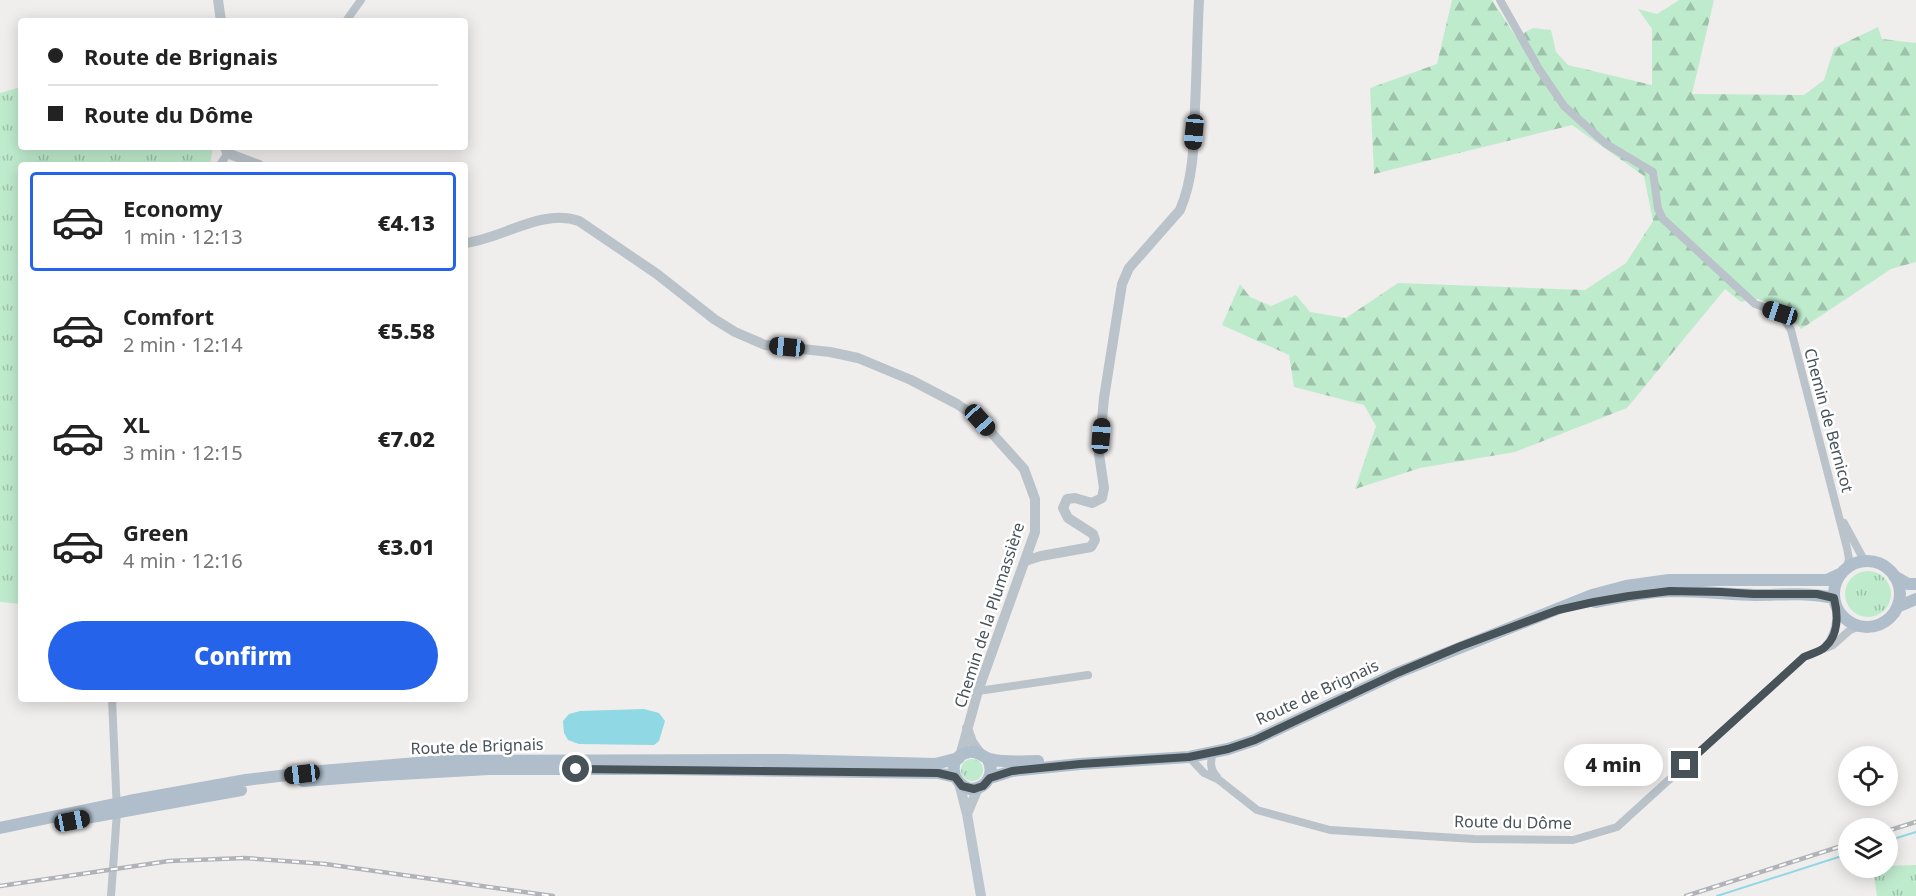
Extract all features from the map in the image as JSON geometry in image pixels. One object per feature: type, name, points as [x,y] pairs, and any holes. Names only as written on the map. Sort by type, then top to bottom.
[{"type":"main road","points":[[1894,576],[1900,592],[1897,608],[1889,619],[1870,627],[1860,626],[1842,616],[1835,603],[1834,590],[1843,571],[1864,561],[1875,561],[1908,584],[1916,584]]},
{"type":"main road","name":"Route de Brignais","points":[[990,778],[1012,771],[1189,757],[1255,740],[1397,673],[1592,595],[1626,586],[1669,580],[1827,580],[1843,571]]},
{"type":"main road","name":"Route de Brignais","points":[[1558,610],[1629,596],[1670,591],[1817,594],[1835,603]]},
{"type":"main road","points":[[1897,608],[1916,599]]},
{"type":"main road","points":[[957,780],[970,789],[978,788],[987,783],[991,768],[983,756],[969,752],[959,757],[954,766],[957,780],[967,814],[981,896]]},
{"type":"main road","name":"Route de Brignais","points":[[983,756],[1080,764]]},
{"type":"main road","name":"Route de Brignais","points":[[0,834],[246,780],[441,761],[784,760],[935,764],[959,757]]},
{"type":"main road","name":"Route de Brignais","points":[[0,828],[283,783],[440,771],[661,769],[938,773],[957,780]]},
{"type":"main road","points":[[967,814],[978,788]]},
{"type":"street","points":[[218,0],[221,18]]},
{"type":"street","points":[[348,18],[361,0]]},
{"type":"street","points":[[1025,561],[1091,547],[1095,540],[1093,534],[1068,518],[1063,508],[1067,499],[1075,498],[1092,503],[1102,498],[1104,488],[1100,454],[1104,398],[1122,285],[1129,268],[1180,210],[1188,185],[1194,132],[1199,0]]},
{"type":"street","name":"Chemin de Bernicot","points":[[1500,0],[1539,69],[1564,106],[1606,144],[1653,172],[1658,208],[1663,219],[1755,304],[1780,313],[1791,330],[1847,548],[1849,559],[1843,571]]},
{"type":"street","points":[[230,150],[253,162]]},
{"type":"street","name":"Chemin de la Plumassière","points":[[468,242],[549,218],[579,221],[735,332],[765,345],[830,352],[858,358],[911,380],[957,404],[980,420],[1024,469],[1032,485],[1035,499],[1035,532],[978,691],[959,757]]},
{"type":"street","name":"Chemin de Bernicot","points":[[1836,506],[1864,561]]},
{"type":"street","points":[[1824,648],[1834,633],[1837,621],[1835,603]]},
{"type":"street","name":"Route du Dôme","points":[[1189,757],[1204,773],[1219,780],[1257,810],[1330,830],[1474,839],[1573,840],[1617,827],[1804,657],[1833,645],[1850,630],[1860,626]]},
{"type":"street","points":[[978,691],[1088,675]]},
{"type":"street","points":[[111,896],[117,808],[112,702]]},
{"type":"street","name":"Chemin de la Plumassière","points":[[968,728],[972,742],[983,756]]},
{"type":"street","points":[[1213,752],[1210,762],[1211,770],[1219,780]]},
{"type":"green space","points":[[1452,0],[1492,0],[1516,37],[1533,28],[1551,30],[1556,52],[1568,65],[1652,85],[1652,29],[1638,9],[1657,14],[1679,0],[1714,0],[1692,94],[1804,95],[1824,80],[1834,48],[1878,27],[1882,39],[1916,43],[1916,262],[1891,269],[1801,329],[1785,310],[1758,299],[1741,302],[1725,289],[1627,408],[1515,452],[1420,468],[1355,489],[1376,426],[1364,405],[1294,387],[1289,355],[1222,325],[1240,284],[1250,297],[1271,306],[1296,295],[1310,312],[1346,318],[1398,283],[1585,290],[1626,263],[1653,221],[1644,176],[1572,125],[1374,174],[1370,88],[1437,64]]},
{"type":"green space","points":[[18,88],[18,150],[212,150],[210,162],[18,162],[18,604],[0,602],[0,93]]},
{"type":"green space","points":[[1868,571],[1884,578],[1891,594],[1884,610],[1868,617],[1852,610],[1845,594],[1852,578]]},
{"type":"green space","points":[[972,759],[980,762],[983,770],[980,778],[972,781],[964,778],[961,770],[964,762]]},
{"type":"green space","points":[[1916,865],[1916,896],[1877,896],[1874,878],[1898,878],[1898,866]]},
{"type":"water","points":[[644,709],[659,713],[665,721],[659,741],[654,745],[579,744],[568,740],[564,733],[563,721],[569,714],[580,711]]},
{"type":"waterway","points":[[1898,838],[1916,832]]},
{"type":"waterway","points":[[1717,896],[1838,857]]},
{"type":"railway","points":[[1898,828],[1916,822]]},
{"type":"railway","points":[[1686,896],[1838,847]]},
{"type":"railway","points":[[0,886],[169,861],[245,858],[325,864],[553,896]]},
{"type":"route","points":[[576,769],[938,773],[955,777],[962,786],[974,789],[983,786],[990,778],[1012,771],[1189,757],[1228,749],[1255,740],[1397,673],[1461,646],[1558,610],[1629,596],[1670,591],[1817,594],[1834,598],[1837,621],[1834,633],[1824,648],[1804,657],[1685,765]]}]
